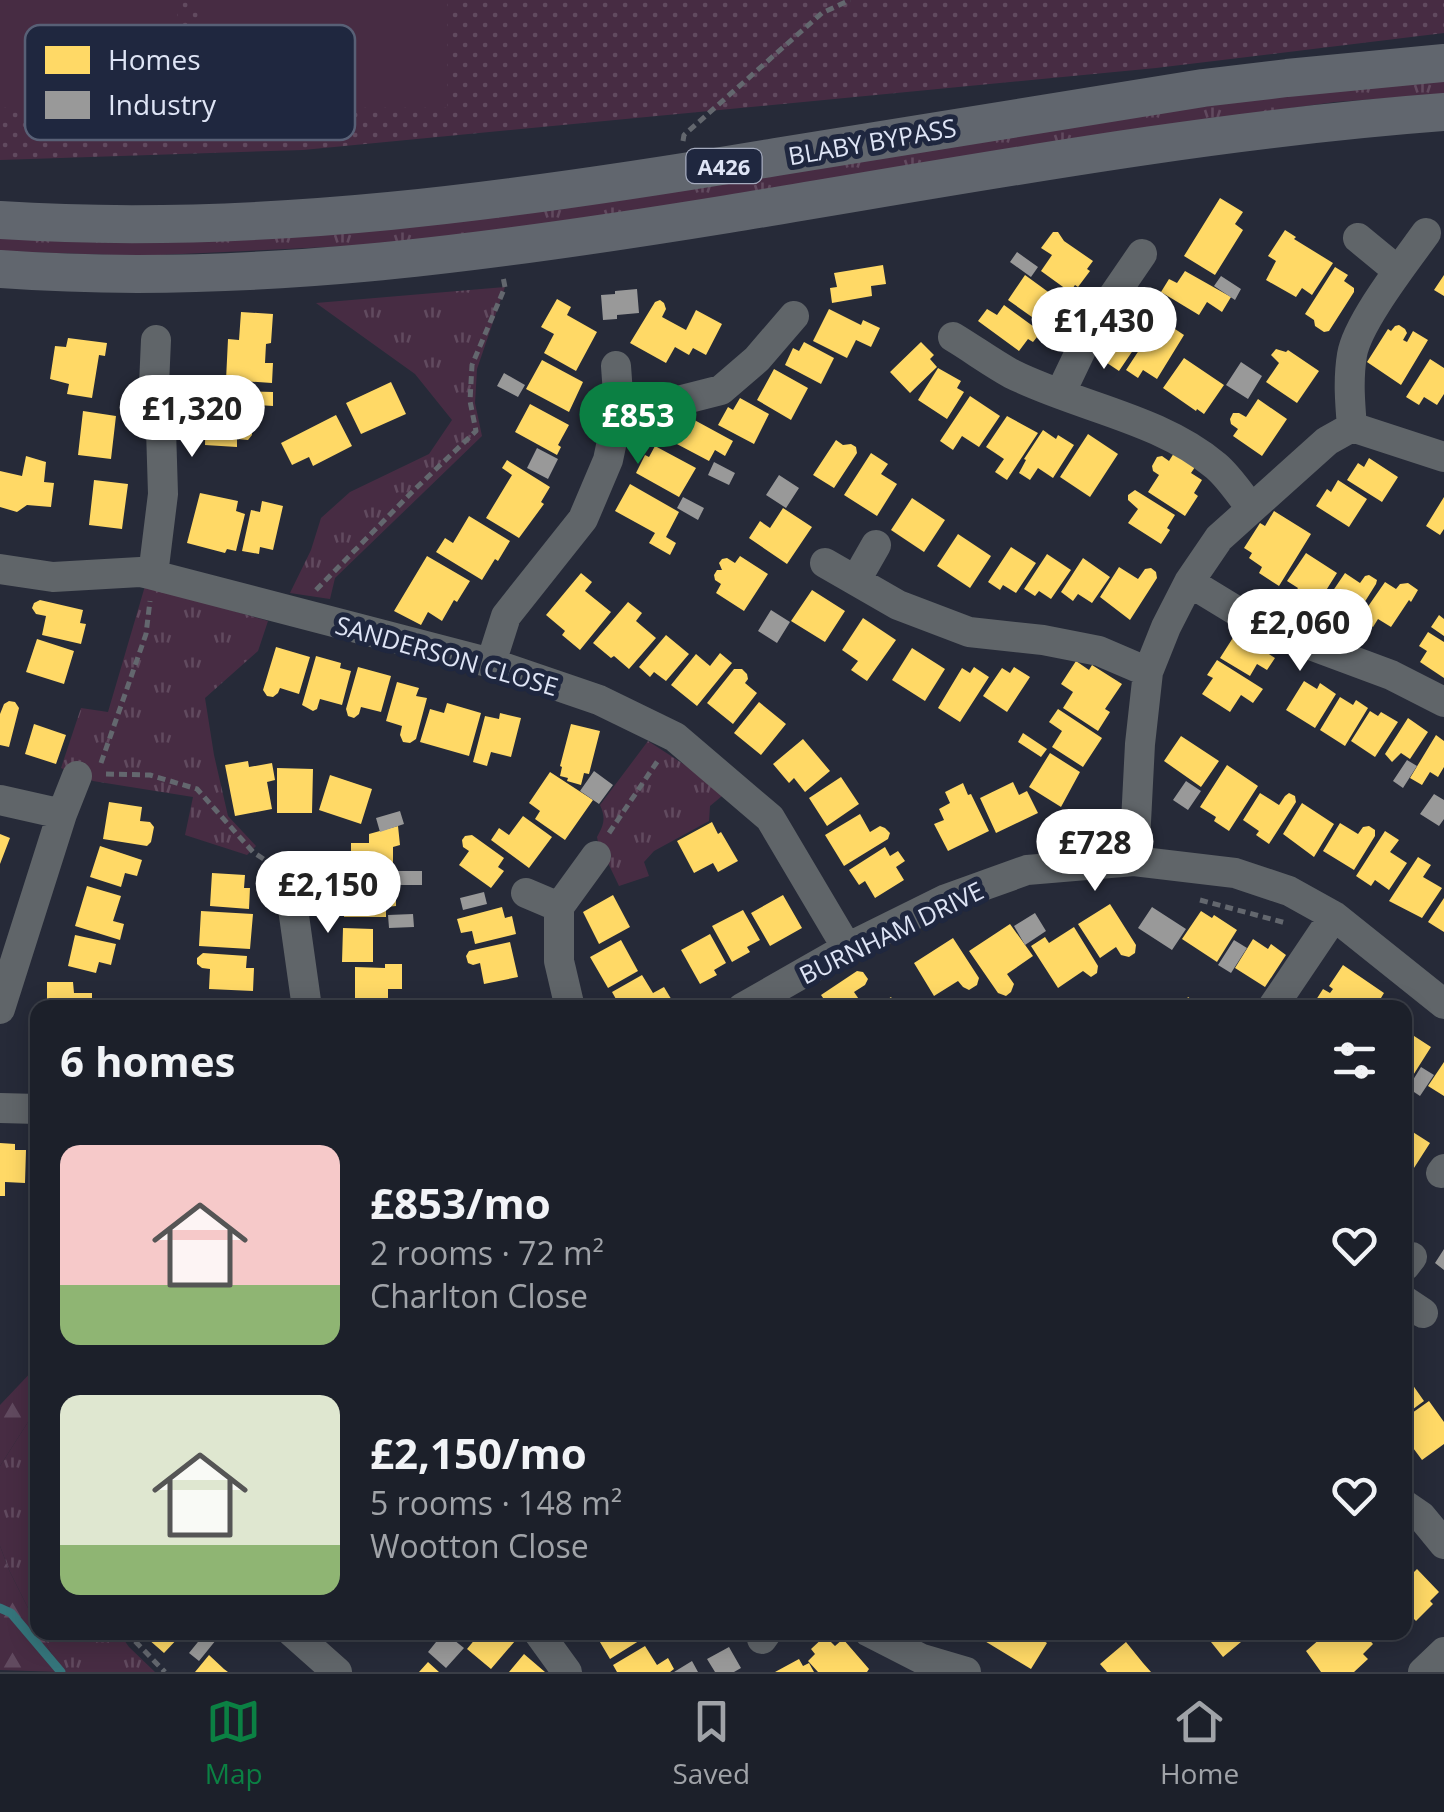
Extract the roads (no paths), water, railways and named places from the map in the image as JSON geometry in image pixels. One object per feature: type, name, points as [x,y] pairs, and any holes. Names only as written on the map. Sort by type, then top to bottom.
[{"type":"main road","name":"BLABY BYPASS","points":[[0,220],[141,226],[290,220],[492,201],[1203,88],[1444,63]]},
{"type":"main road","name":"BLABY BYPASS","points":[[0,269],[124,274],[239,271],[474,252],[1204,136],[1444,112]]},
{"type":"street","points":[[1352,427],[1352,351],[1371,313],[1426,233]]},
{"type":"street","points":[[1358,238],[1398,271]]},
{"type":"street","points":[[1061,392],[1092,327],[1142,254]]},
{"type":"street","points":[[619,408],[662,405],[722,390],[757,360],[794,316]]},
{"type":"street","points":[[953,337],[1013,374],[1187,444],[1218,468],[1250,508]]},
{"type":"street","points":[[153,575],[163,494],[161,429],[154,385],[156,340]]},
{"type":"street","points":[[491,662],[506,616],[583,519],[608,460],[619,408],[616,366]]},
{"type":"street","points":[[1134,861],[1148,672],[1166,626],[1219,538],[1327,441],[1352,427],[1444,457]]},
{"type":"street","points":[[856,580],[876,545]]},
{"type":"street","points":[[825,562],[898,605],[969,632],[1099,651],[1148,672]]},
{"type":"street","name":"SANDERSON CLOSE","points":[[0,568],[53,577],[140,572],[491,662],[599,700],[675,736],[770,818],[846,948]]},
{"type":"street","points":[[1190,582],[1286,636],[1391,675],[1444,702]]},
{"type":"street","points":[[0,1010],[77,776]]},
{"type":"street","points":[[0,800],[62,814]]},
{"type":"street","points":[[568,1000],[559,961],[559,907],[596,856]]},
{"type":"street","name":"BURNHAM DRIVE","points":[[761,1000],[846,948],[946,899],[1027,870],[1134,861],[1236,873],[1289,890],[1328,926],[1444,1004]]},
{"type":"street","points":[[288,864],[306,1000]]},
{"type":"street","points":[[526,893],[559,907]]},
{"type":"street","points":[[1277,1000],[1328,926]]},
{"type":"street","points":[[0,1108],[30,1109]]},
{"type":"street","points":[[1412,1510],[1444,1544]]},
{"type":"street","points":[[301,1640],[337,1672]]},
{"type":"street","points":[[544,1640],[566,1672]]},
{"type":"street","points":[[885,1640],[922,1659],[966,1672]]},
{"type":"street","points":[[1423,1672],[1444,1652]]},
{"type":"waterway","points":[[0,1608],[11,1613],[30,1635]]},
{"type":"waterway","points":[[34,1640],[61,1672]]}]
